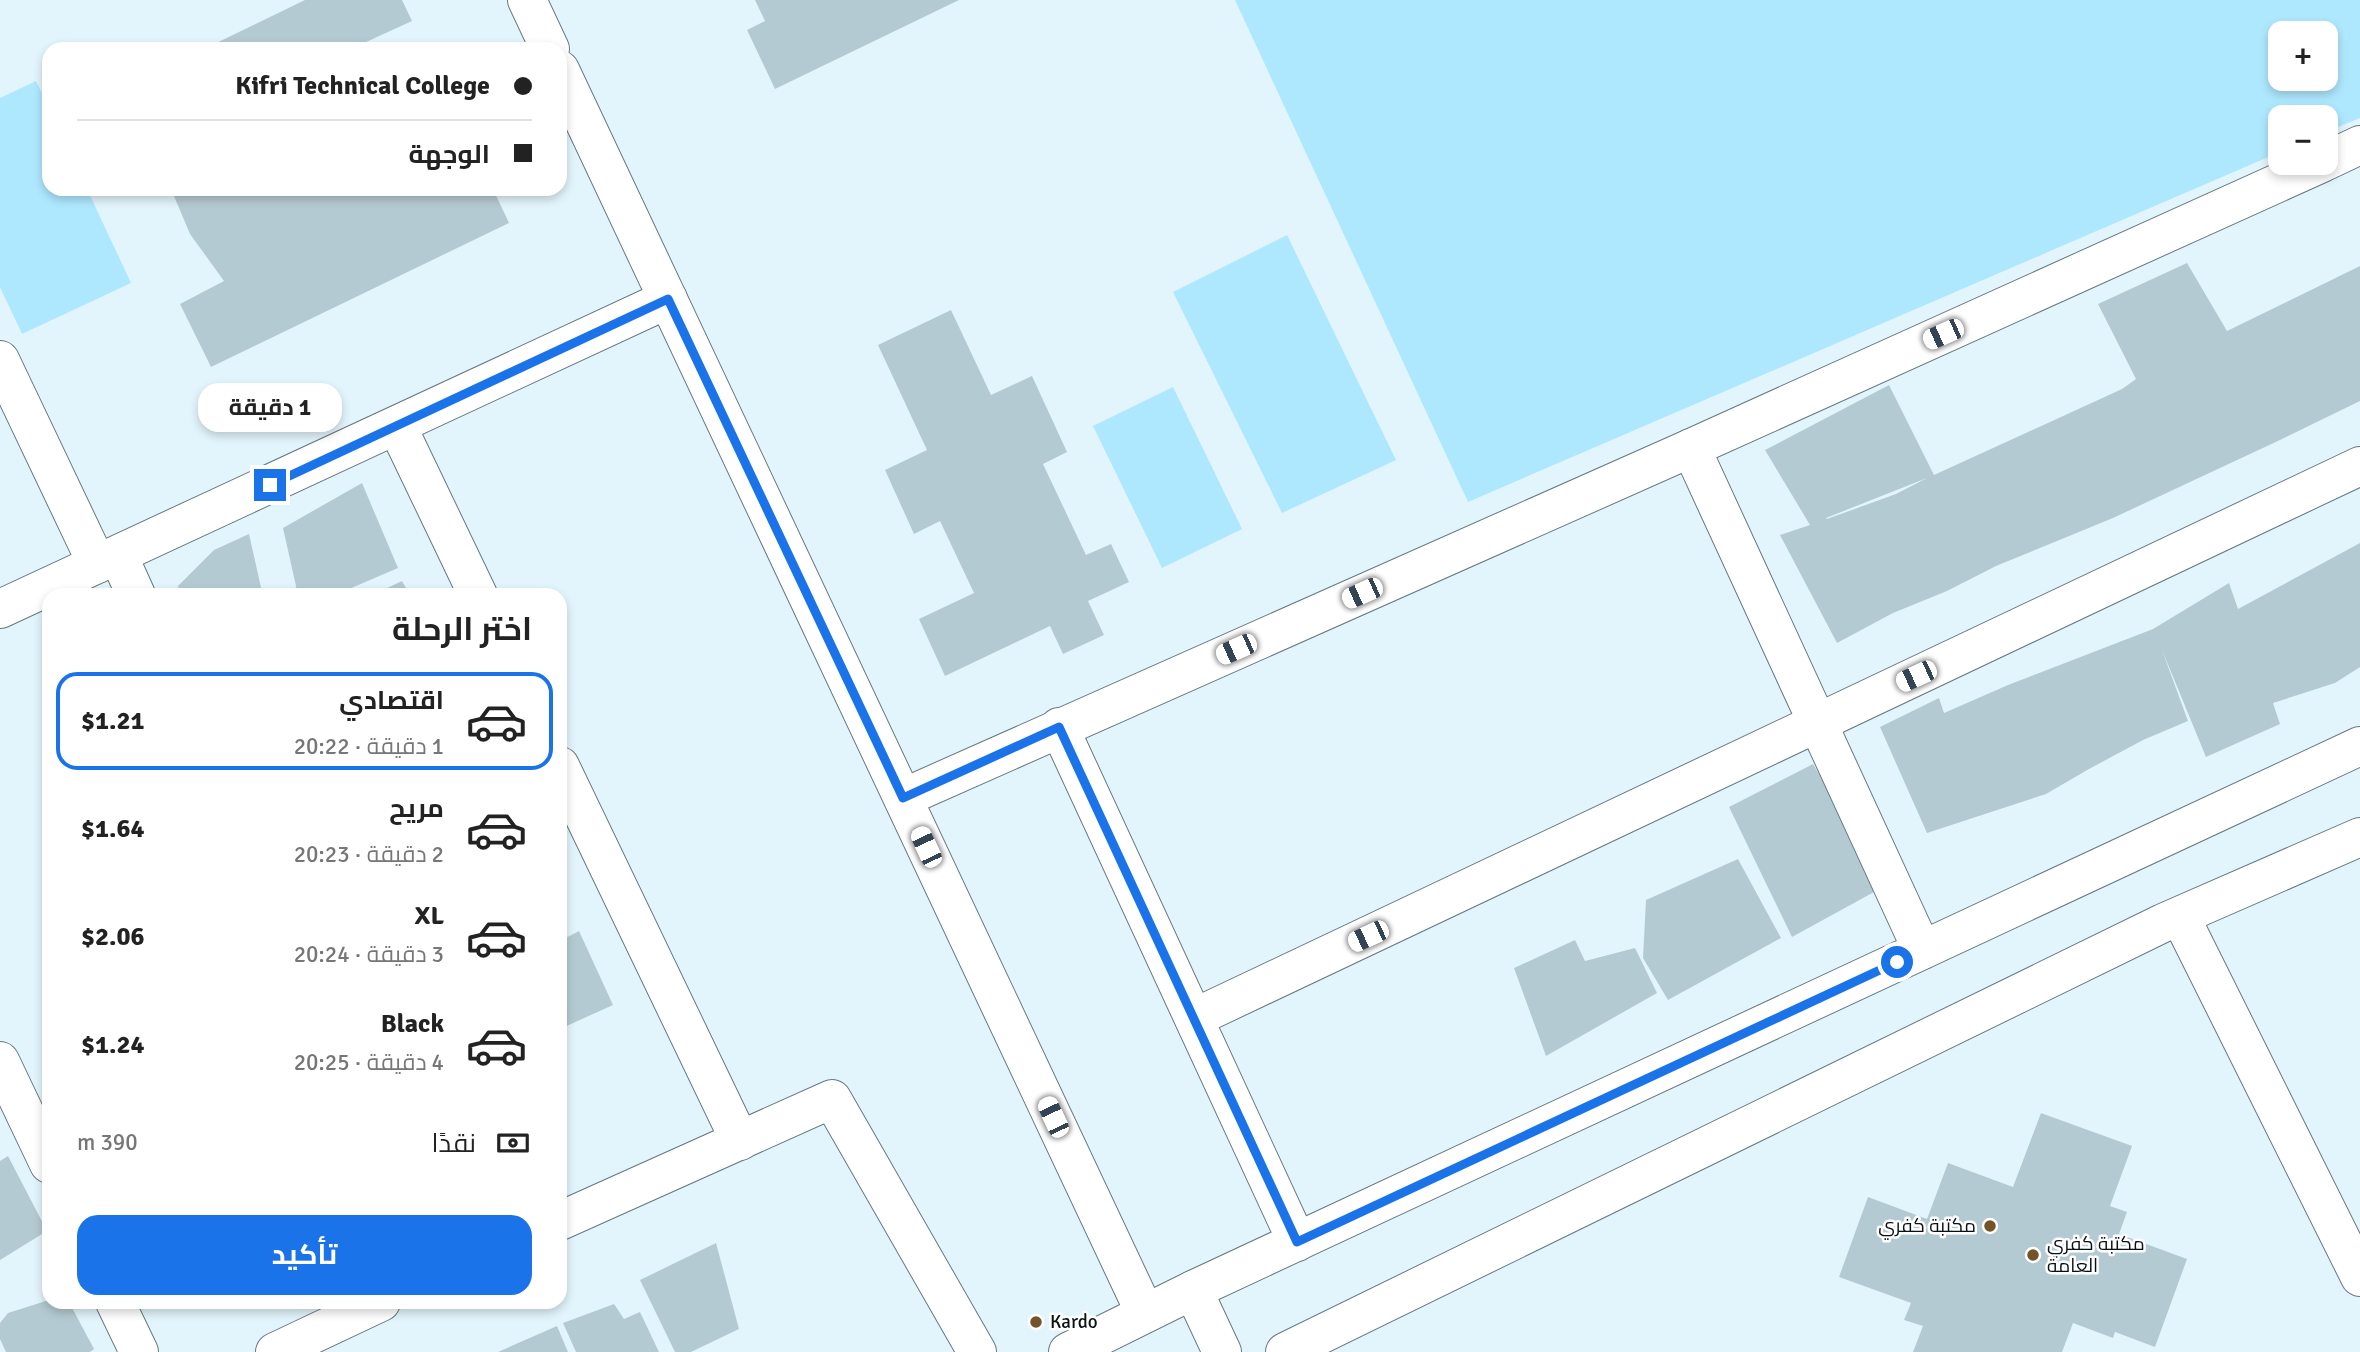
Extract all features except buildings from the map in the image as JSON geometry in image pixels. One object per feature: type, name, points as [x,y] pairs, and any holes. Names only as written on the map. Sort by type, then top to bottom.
[{"type":"street","points":[[527,0],[547,42]]},
{"type":"street","points":[[567,85],[1145,1313]]},
{"type":"street","points":[[2338,155],[2360,145]]},
{"type":"street","points":[[903,798],[2295,175]]},
{"type":"street","points":[[46,588],[668,299]]},
{"type":"street","points":[[0,360],[108,560],[130,588]]},
{"type":"street","points":[[397,426],[475,588]]},
{"type":"street","points":[[1690,448],[1922,950]]},
{"type":"street","points":[[1194,1018],[2360,466]]},
{"type":"street","points":[[0,609],[42,590]]},
{"type":"street","points":[[1059,727],[1297,1242]]},
{"type":"street","points":[[1088,1347],[1145,1313],[1193,1290],[2360,746]]},
{"type":"street","points":[[567,781],[740,1141]]},
{"type":"street","points":[[1285,1352],[2180,916],[2360,837]]},
{"type":"street","points":[[2180,916],[2360,1277]]},
{"type":"street","points":[[0,1061],[42,1149]]},
{"type":"street","points":[[567,1218],[832,1099],[977,1352]]},
{"type":"street","points":[[1193,1290],[1222,1352]]},
{"type":"street","points":[[118,1309],[139,1352]]},
{"type":"street","points":[[275,1352],[367,1309]]},
{"type":"shaded area","points":[[1235,0],[2360,0],[2360,118],[2338,127],[2338,105],[2268,105],[2268,157],[1468,502]]},
{"type":"shaded area","points":[[36,81],[42,93],[42,196],[90,196],[131,283],[22,334],[0,287],[0,98]]},
{"type":"shaded area","points":[[1287,235],[1396,460],[1282,513],[1173,292]]},
{"type":"shaded area","points":[[1173,387],[1242,529],[1162,568],[1093,426]]},
{"type":"place","name":"مكتبة كفري","points":[[1990,1226]]},
{"type":"place","name":"مكتبة كفري العامة","points":[[2033,1255]]},
{"type":"place","name":"Kardo","points":[[1036,1322]]},
{"type":"route","points":[[270,485],[668,299],[903,798],[1059,727],[1297,1242],[1897,962]]}]
